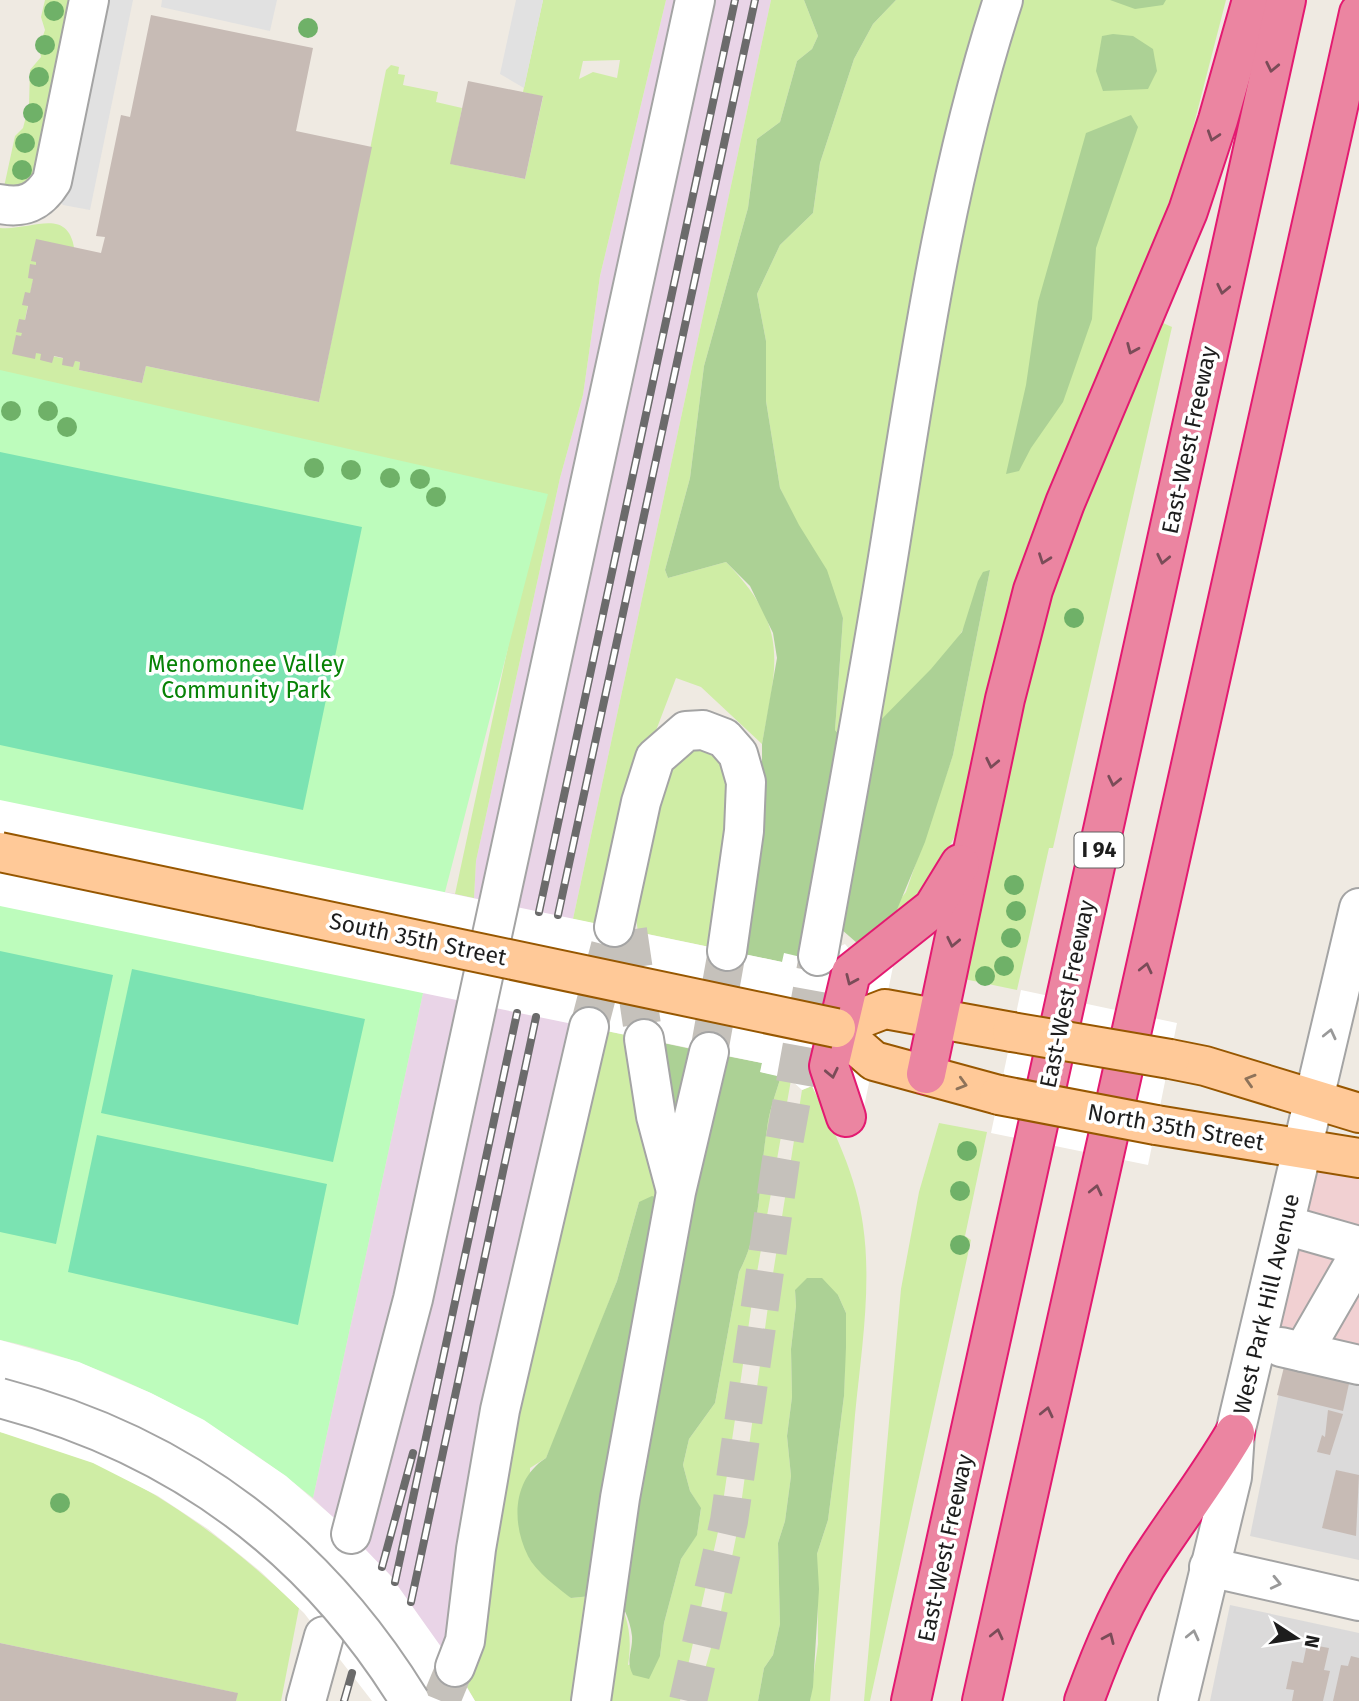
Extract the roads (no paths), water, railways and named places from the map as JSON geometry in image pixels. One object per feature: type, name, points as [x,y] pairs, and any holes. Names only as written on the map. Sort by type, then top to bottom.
[{"type":"highway","points":[[926,1074],[978,827],[1033,590],[1065,503],[1188,211],[1219,120],[1252,0]]},
{"type":"highway","name":"East-West Freeway","points":[[911,1701],[1286,0]]},
{"type":"highway","points":[[982,1701],[1359,13]]},
{"type":"highway","points":[[846,1117],[829,1066],[850,974],[933,908],[953,878],[978,827]]},
{"type":"highway","points":[[1084,1701],[1128,1599],[1156,1551],[1205,1486],[1235,1433]]},
{"type":"main road","name":"South 35th Street","points":[[0,852],[836,1028]]},
{"type":"main road","points":[[836,1028],[885,1009],[1205,1066],[1359,1114]]},
{"type":"main road","name":"North 35th Street","points":[[836,1028],[874,1061],[999,1095],[1156,1125],[1359,1158]]},
{"type":"street","points":[[0,204],[13,207],[33,202],[51,183],[89,0]]},
{"type":"street","points":[[351,1534],[413,1299],[695,0]]},
{"type":"street","points":[[818,956],[861,727],[950,198],[971,104],[1003,0]]},
{"type":"street","points":[[621,920],[641,802],[655,758],[686,731],[704,730],[724,738],[738,754],[746,782],[744,831],[727,951]]},
{"type":"street","name":"West Park Hill Avenue","points":[[1178,1701],[1231,1477],[1235,1433],[1359,908]]},
{"type":"street","points":[[455,1667],[465,1642],[476,1549],[500,1410],[589,1027]]},
{"type":"street","points":[[644,1039],[656,1116],[676,1192]]},
{"type":"street","points":[[591,1701],[620,1498],[676,1192],[709,1052]]},
{"type":"street","points":[[1285,1225],[1359,1246]]},
{"type":"street","points":[[1303,1352],[1359,1255]]},
{"type":"street","points":[[1258,1342],[1359,1365]]},
{"type":"street","points":[[0,1398],[62,1416],[119,1438],[185,1473],[224,1499],[264,1529],[314,1576],[370,1641],[411,1701]]},
{"type":"street","points":[[1209,1567],[1359,1601]]},
{"type":"street","points":[[306,1701],[324,1636]]},
{"type":"tunnel","points":[[628,930],[644,1039]]},
{"type":"tunnel","points":[[589,1027],[610,946]]},
{"type":"tunnel","points":[[709,1052],[727,951]]},
{"type":"tunnel","points":[[688,1701],[729,1521],[781,1160],[818,956]]},
{"type":"tunnel","points":[[441,1701],[455,1667]]},
{"type":"railway","points":[[539,912],[735,0]]},
{"type":"railway","points":[[558,915],[755,0]]},
{"type":"railway","points":[[395,1582],[517,1013]]},
{"type":"railway","points":[[411,1602],[536,1017]]},
{"type":"railway","points":[[382,1567],[413,1453]]},
{"type":"railway","points":[[344,1701],[352,1673]]},
{"type":"park label","name":"Menomonee Valley Community Park","points":[[246,677]]}]
